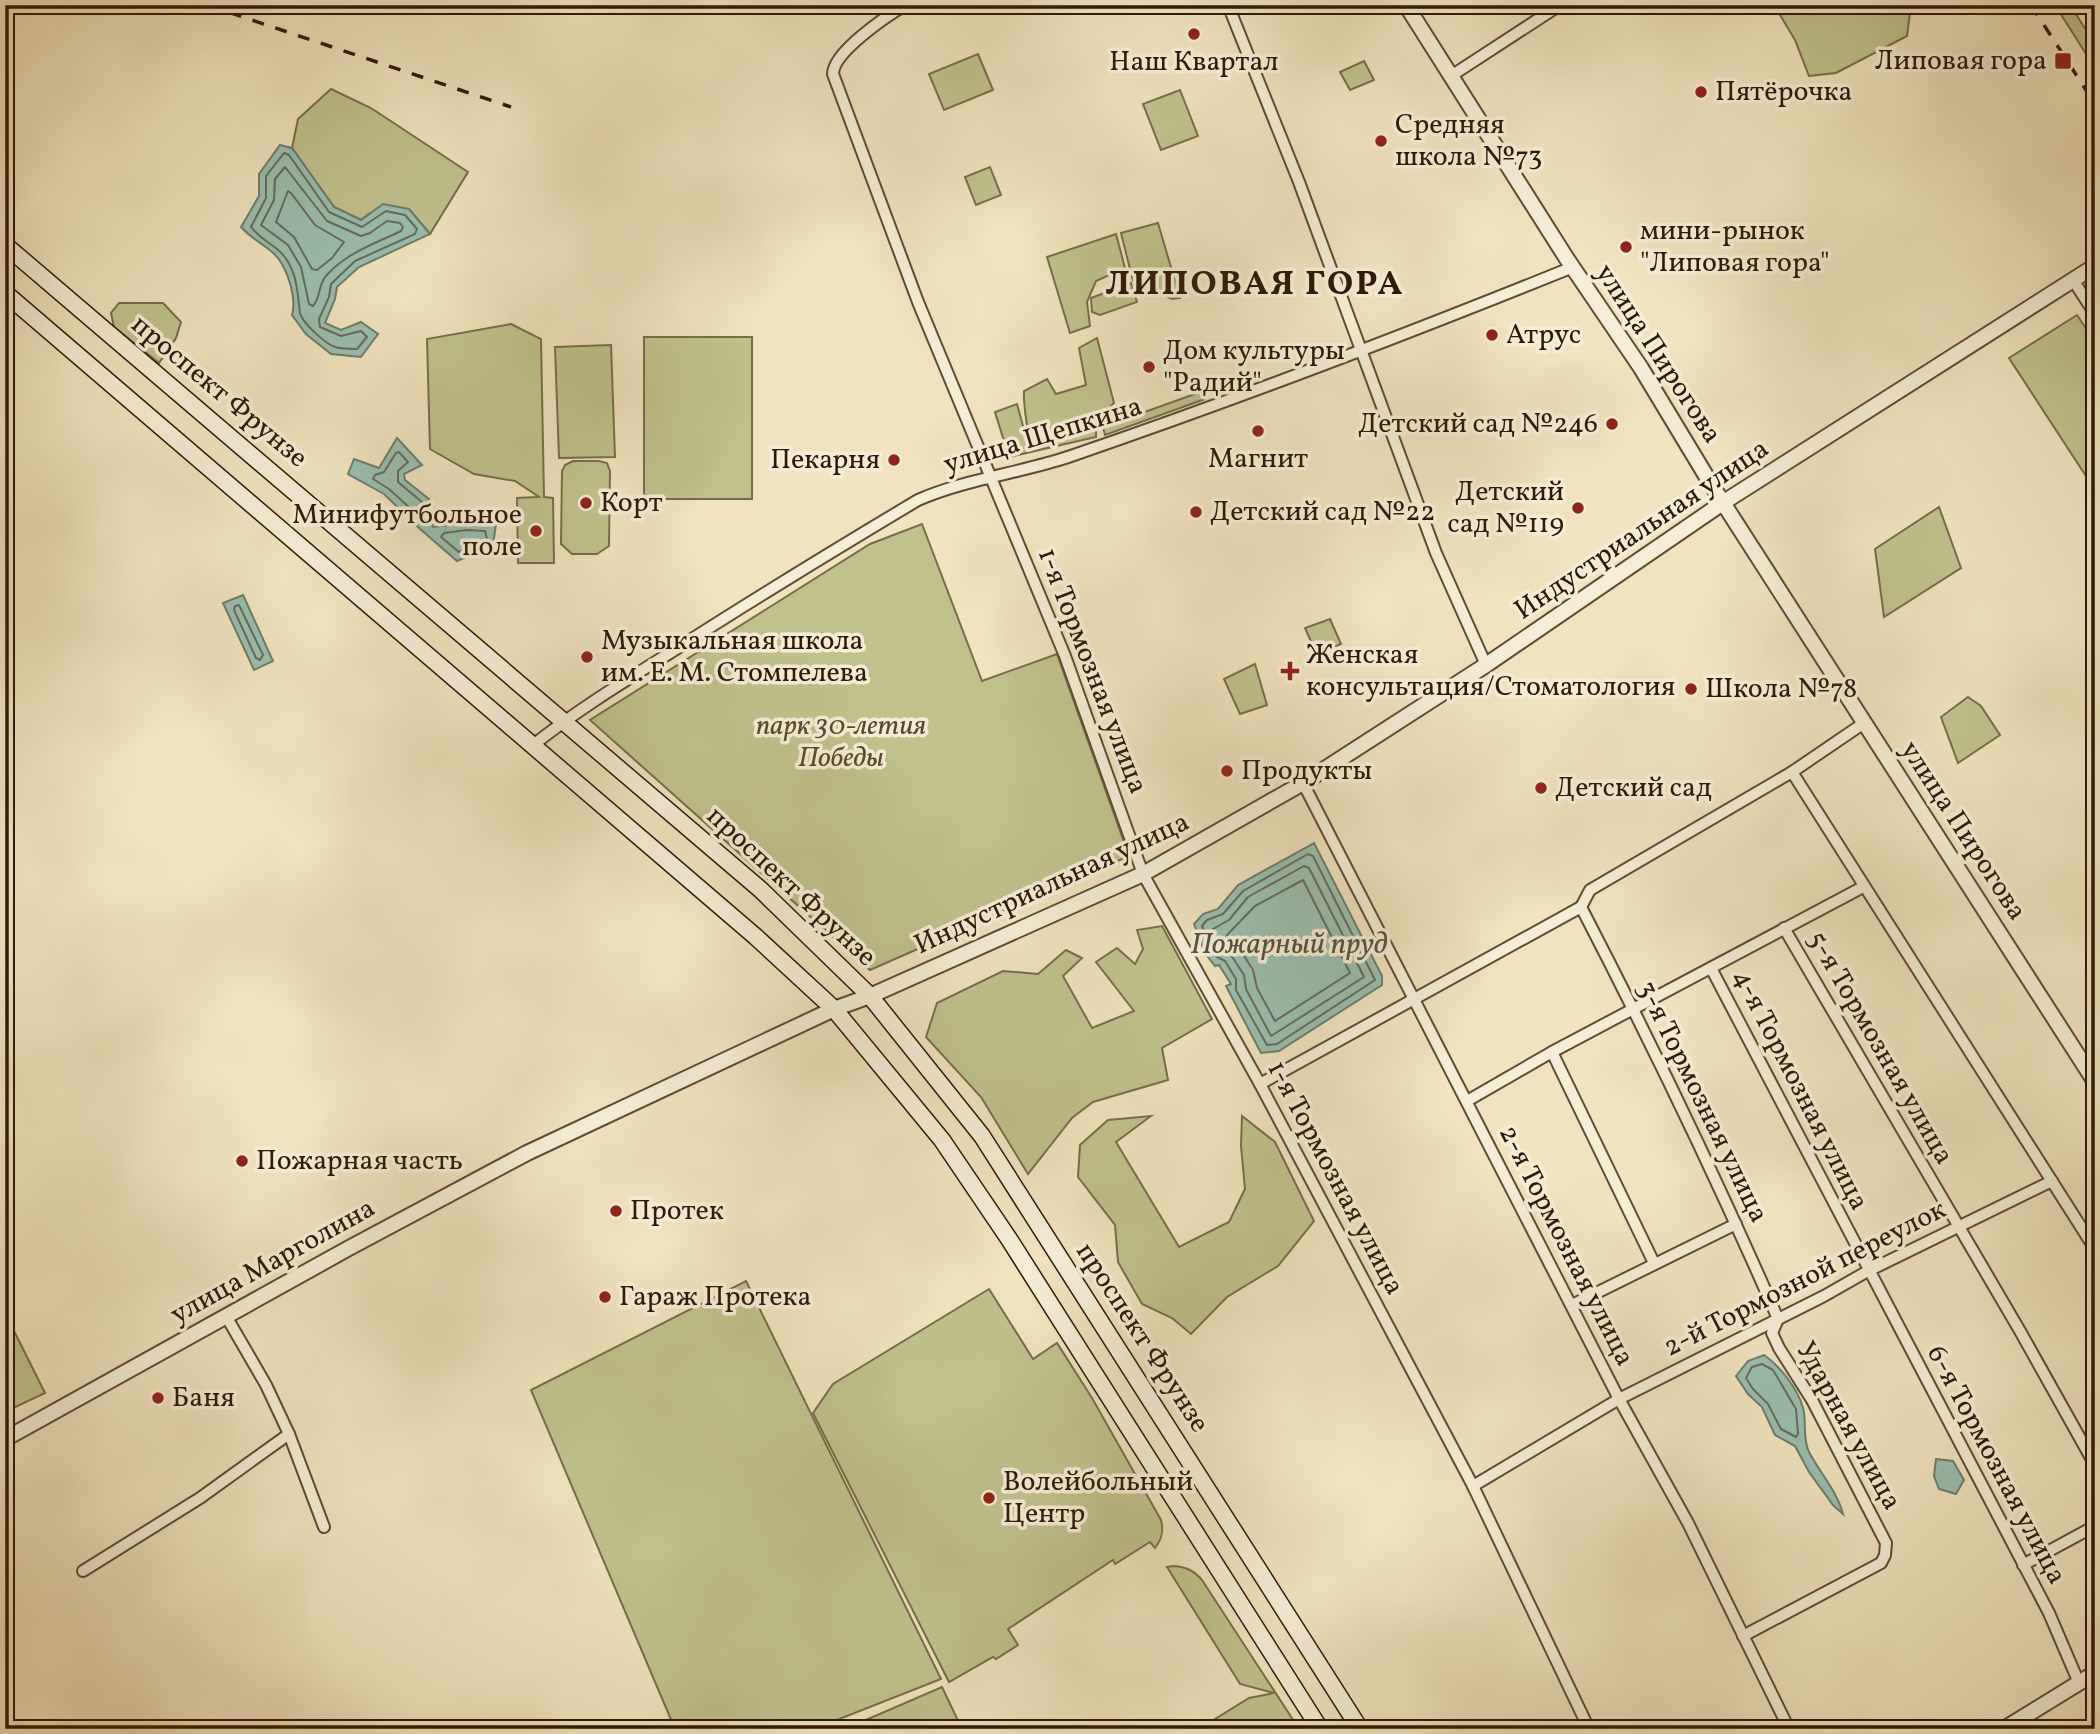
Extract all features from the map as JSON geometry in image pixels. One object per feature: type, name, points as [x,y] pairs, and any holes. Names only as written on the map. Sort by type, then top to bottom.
[{"type":"main road","name":"проспект Фрунзе","points":[[5,245],[761,890],[870,996],[982,1136],[1360,1729]]},
{"type":"main road","name":"проспект Фрунзе","points":[[5,293],[756,937],[834,1009],[942,1140],[994,1217],[1320,1729]]},
{"type":"street","name":"1-я Тормозная улица","points":[[905,5],[866,33],[837,61],[833,74],[918,302],[1065,656],[1143,874],[1260,1084],[1473,1486],[1589,1729]]},
{"type":"street","points":[[1228,5],[1299,182],[1436,553],[1486,664]]},
{"type":"street","name":"улица Пирогова","points":[[1406,5],[1573,267],[1641,368],[1864,723],[2095,1082]]},
{"type":"street","points":[[1451,76],[1560,5]]},
{"type":"street","points":[[2091,5],[2095,12]]},
{"type":"street","name":"Индустриальная улица","points":[[834,1009],[870,996],[1143,874],[1303,783],[1486,664],[1724,502],[2095,266]]},
{"type":"street","name":"улица Щепкина","points":[[532,746],[563,721],[784,580],[918,500],[940,491],[1068,457],[1360,350],[1573,267]]},
{"type":"street","points":[[2073,280],[2095,314]]},
{"type":"street","points":[[1260,1084],[1581,907],[1590,890],[1791,772],[1864,723]]},
{"type":"street","points":[[1791,772],[2095,1249]]},
{"type":"street","name":"2-я Тормозная улица","points":[[1303,783],[1619,1399],[1688,1523],[1790,1729]]},
{"type":"street","points":[[1466,1101],[1552,1052],[1863,887]]},
{"type":"street","name":"3-я Тормозная улица","points":[[1581,907],[1634,1009],[1778,1319]]},
{"type":"street","name":"5-я Тормозная улица","points":[[1784,928],[2020,1331],[2095,1465]]},
{"type":"street","name":"4-я Тормозная улица","points":[[1711,968],[1868,1270]]},
{"type":"street","name":"улица Марголина","points":[[5,1439],[527,1153],[834,1009]]},
{"type":"street","points":[[1552,1052],[1654,1264]]},
{"type":"street","name":"2-й Тормозной переулок","points":[[1473,1486],[1619,1399],[1778,1319],[1868,1270],[2052,1181]]},
{"type":"street","points":[[1572,1305],[1736,1224]]},
{"type":"street","name":"6-я Тормозная улица","points":[[1868,1270],[2049,1614],[2079,1683]]},
{"type":"street","points":[[226,1316],[266,1385],[289,1434],[324,1527]]},
{"type":"street","name":"Ударная улица","points":[[1742,1636],[1881,1563],[1885,1555],[1886,1544],[1880,1531],[1812,1400],[1772,1333],[1778,1319]]},
{"type":"street","points":[[83,1571],[200,1498],[289,1434]]},
{"type":"street","points":[[2023,1565],[2095,1526]]},
{"type":"street","points":[[2004,1729],[2095,1673]]},
{"type":"green space","points":[[1774,5],[1911,5],[1907,36],[1836,73],[1809,76],[1795,40]]},
{"type":"green space","points":[[2055,5],[2070,5],[2095,44],[2095,68]]},
{"type":"green space","points":[[978,54],[993,90],[944,110],[929,74]]},
{"type":"green space","points":[[1364,61],[1374,80],[1350,90],[1340,72]]},
{"type":"green space","points":[[331,89],[371,108],[468,172],[430,234],[409,209],[370,213],[361,220],[334,207],[292,148],[298,119]]},
{"type":"green space","points":[[1180,90],[1198,136],[1161,150],[1143,104]]},
{"type":"green space","points":[[990,167],[1001,195],[976,205],[965,177]]},
{"type":"green space","points":[[1158,223],[1180,298],[1172,299],[1133,281],[1121,233]]},
{"type":"green space","points":[[1116,234],[1125,268],[1096,281],[1087,302],[1090,326],[1070,333],[1047,257]]},
{"type":"green space","points":[[1131,283],[1137,302],[1100,315],[1092,312],[1091,298]]},
{"type":"green space","points":[[119,303],[163,303],[181,322],[176,338],[159,363],[114,327],[111,313]]},
{"type":"green space","points":[[2077,315],[2095,342],[2095,490],[2009,358]]},
{"type":"green space","points":[[511,324],[541,339],[544,497],[553,498],[554,563],[518,563],[517,498],[539,497],[515,481],[474,474],[430,449],[427,339]]},
{"type":"green space","points":[[644,337],[752,337],[752,499],[644,499]]},
{"type":"green space","points":[[1097,338],[1114,403],[1096,420],[1096,437],[1009,457],[995,412],[1017,404],[1029,448],[1024,391],[1047,379],[1056,394],[1086,385],[1079,348]]},
{"type":"green space","points":[[611,345],[615,457],[559,458],[555,347]]},
{"type":"green space","points":[[1203,391],[1205,399],[1105,435],[1103,427]]},
{"type":"green space","name":"Корт","points":[[573,461],[607,463],[610,471],[609,546],[597,554],[572,554],[561,544],[562,471],[565,465]]},
{"type":"green space","points":[[1939,507],[1961,568],[1884,617],[1875,549]]},
{"type":"green space","name":"парк 30-летия Победы","points":[[922,524],[982,681],[1057,654],[1129,856],[870,970],[590,720],[870,544]]},
{"type":"green space","points":[[1330,619],[1341,644],[1317,655],[1305,628]]},
{"type":"green space","points":[[1255,664],[1267,705],[1240,714],[1224,679]]},
{"type":"green space","points":[[1968,697],[1981,706],[2000,735],[1958,763],[1941,717]]},
{"type":"green space","points":[[1162,926],[1212,1019],[1162,1048],[1168,1080],[1093,1102],[1072,1118],[1028,1174],[981,1097],[926,1037],[937,1003],[1003,971],[1038,974],[1066,950],[1082,958],[1063,976],[1092,1028],[1134,1011],[1096,962],[1117,948],[1135,964],[1143,949],[1137,930]]},
{"type":"green space","points":[[1151,1116],[1116,1142],[1179,1247],[1229,1222],[1245,1189],[1241,1146],[1242,1116],[1275,1142],[1314,1221],[1278,1266],[1227,1297],[1191,1334],[1172,1318],[1142,1304],[1118,1262],[1115,1225],[1078,1177],[1080,1145],[1108,1120]]},
{"type":"green space","points":[[746,1281],[941,1679],[814,1729],[675,1729],[531,1390]]},
{"type":"green space","name":"Волейбольный Центр","points":[[989,1289],[1033,1359],[1057,1343],[1092,1398],[1161,1520],[1162,1531],[1155,1548],[1150,1542],[1115,1564],[1113,1560],[1008,1629],[1018,1645],[949,1682],[813,1413],[833,1384]]},
{"type":"green space","points":[[12,1327],[45,1393],[5,1412],[5,1330]]},
{"type":"green space","points":[[1167,1567],[1190,1570],[1202,1580],[1299,1729],[1199,1729],[1249,1698],[1274,1693],[1240,1684]]},
{"type":"green space","points":[[942,1687],[962,1729],[845,1729]]},
{"type":"water","points":[[280,145],[292,148],[334,207],[361,220],[383,204],[409,209],[430,234],[359,267],[337,287],[325,323],[341,330],[361,322],[378,334],[361,357],[331,354],[306,334],[292,315],[292,291],[282,265],[272,252],[241,227],[259,196],[259,174]]},
{"type":"water","points":[[397,438],[422,465],[404,474],[405,480],[429,499],[433,527],[466,523],[496,524],[493,545],[457,561],[384,494],[348,474],[354,459],[379,468]]},
{"type":"water","points":[[243,595],[273,661],[254,670],[223,603]]},
{"type":"water","name":"Пожарный пруд","points":[[1314,843],[1382,976],[1382,985],[1279,1051],[1261,1053],[1226,986],[1231,984],[1219,965],[1215,966],[1205,953],[1194,924],[1203,914],[1218,909],[1238,885]]},
{"type":"water","points":[[1764,1355],[1782,1372],[1801,1401],[1807,1447],[1837,1498],[1843,1514],[1833,1505],[1809,1472],[1795,1446],[1775,1435],[1762,1407],[1748,1394],[1736,1376],[1748,1361]]},
{"type":"water","points":[[1936,1459],[1953,1461],[1964,1480],[1956,1494],[1939,1489],[1934,1476]]},
{"type":"railway","points":[[207,5],[511,107]]},
{"type":"railway","points":[[2031,5],[2095,104]]},
{"type":"place","name":"Наш Квартал","points":[[1194,34]]},
{"type":"place","name":"Липовая гора","points":[[2063,61]]},
{"type":"place","name":"Пятёрочка","points":[[1701,92]]},
{"type":"place","name":"Средняя школа №73","points":[[1381,141]]},
{"type":"place","name":"мини-рынок \"Липовая гора\"","points":[[1626,247]]},
{"type":"place","name":"Атрус","points":[[1492,335]]},
{"type":"place","name":"Дом культуры \"Радий\"","points":[[1149,367]]},
{"type":"place","name":"Детский сад №246","points":[[1612,424]]},
{"type":"place","name":"Магнит","points":[[1258,431]]},
{"type":"place","name":"Пекарня","points":[[894,460]]},
{"type":"place","name":"Корт","points":[[586,503]]},
{"type":"place","name":"Детский сад №119","points":[[1578,508]]},
{"type":"place","name":"Детский сад №22","points":[[1196,512]]},
{"type":"place","name":"Минифутбольное поле","points":[[536,531]]},
{"type":"place","name":"Музыкальная школа им. Е. М. Стомпелева","points":[[587,657]]},
{"type":"place","name":"Женская консультация/Стоматология","points":[[1290,671]]},
{"type":"place","name":"Школа №78","points":[[1691,689]]},
{"type":"place","name":"Продукты","points":[[1227,771]]},
{"type":"place","name":"Детский сад","points":[[1541,788]]},
{"type":"place","name":"Пожарная часть","points":[[242,1161]]},
{"type":"place","name":"Протек","points":[[616,1211]]},
{"type":"place","name":"Гараж Протека","points":[[605,1297]]},
{"type":"place","name":"Баня","points":[[158,1398]]},
{"type":"place","name":"Волейбольный Центр","points":[[989,1498]]},
{"type":"district","name":"ЛИПОВАЯ ГОРА","points":[[1255,285]]}]
